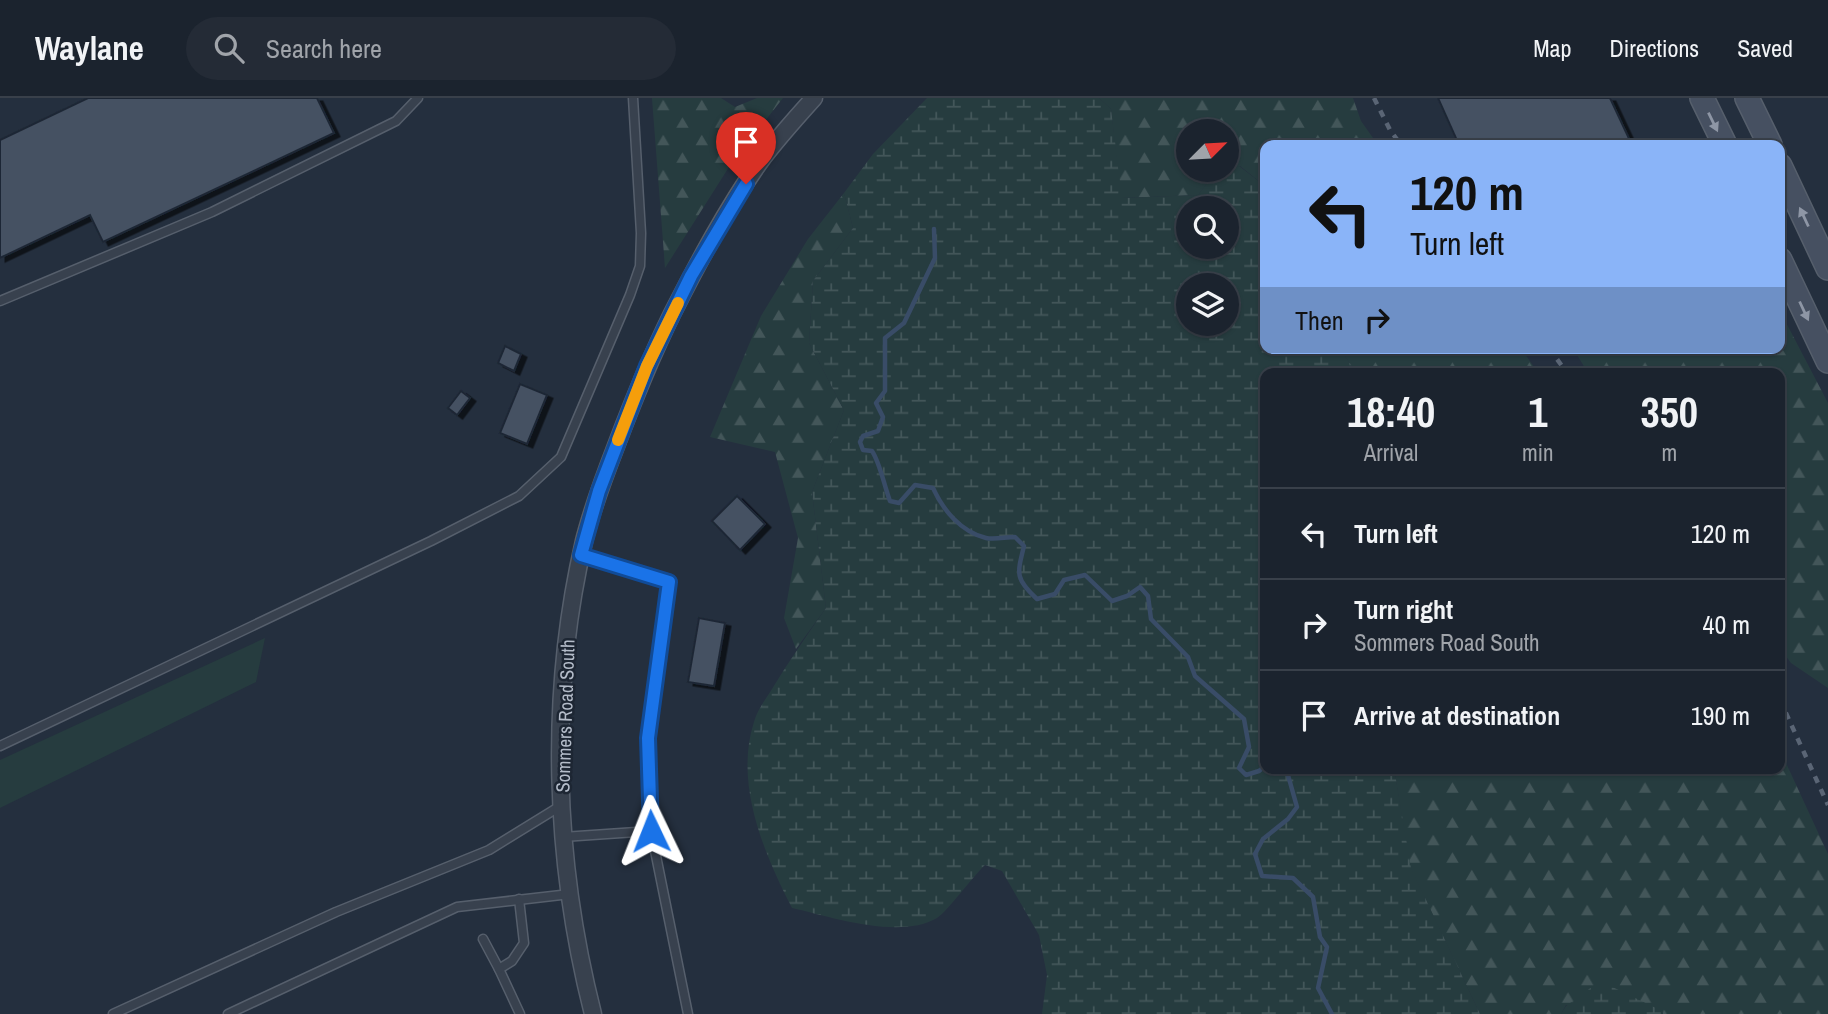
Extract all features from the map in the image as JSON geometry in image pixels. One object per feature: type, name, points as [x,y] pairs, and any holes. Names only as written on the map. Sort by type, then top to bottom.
[{"type":"main road","points":[[1702,98],[1723,140]]},
{"type":"main road","points":[[1747,98],[1768,140]]},
{"type":"main road","points":[[1785,181],[1828,268]]},
{"type":"main road","points":[[1785,271],[1828,361]]},
{"type":"street","name":"Sommers Road South","points":[[593,1014],[578,951],[563,838],[560,744],[562,681],[581,555],[596,502],[647,366],[691,276],[759,164],[814,98]]},
{"type":"lane","points":[[0,301],[212,212],[396,121],[418,98]]},
{"type":"lane","points":[[0,746],[431,541],[519,496],[561,457],[640,266],[641,233],[633,98]]},
{"type":"lane","points":[[581,555],[669,582],[648,738],[651,831],[688,1014]]},
{"type":"lane","points":[[113,1014],[336,912],[489,850],[562,805]]},
{"type":"lane","points":[[563,838],[651,831]]},
{"type":"lane","points":[[228,1014],[457,907],[570,894]]},
{"type":"lane","points":[[499,969],[513,961],[524,943],[519,899]]},
{"type":"lane","points":[[483,939],[520,1014]]},
{"type":"green space","points":[[652,98],[721,98],[735,107],[757,98],[783,98],[729,167],[665,268]]},
{"type":"green space","points":[[927,98],[1099,98],[1111,109],[1122,198],[1198,195],[1208,182],[1239,182],[1239,166],[1260,182],[1260,354],[1343,354],[1353,368],[1260,368],[1260,774],[1395,774],[1411,868],[1480,1014],[1042,1014],[1047,975],[1039,935],[1002,871],[985,865],[942,914],[922,924],[904,927],[865,925],[792,908],[771,865],[755,818],[748,769],[749,745],[759,709],[826,608],[812,492],[844,410],[809,343],[813,281],[853,228],[844,193],[873,154]]},
{"type":"green space","points":[[1099,98],[1353,98],[1361,121],[1374,140],[1260,140],[1260,182],[1239,166],[1239,119],[1176,119],[1176,182],[1208,182],[1198,195],[1121,198],[1111,109]]},
{"type":"green space","points":[[844,193],[853,228],[813,281],[809,343],[844,410],[812,492],[826,608],[796,649],[784,618],[798,538],[775,452],[710,437],[761,316],[808,239]]},
{"type":"green space","points":[[1785,321],[1828,403],[1828,688],[1791,663],[1785,655],[1785,368],[1585,368],[1577,354],[1785,354]]},
{"type":"green space","points":[[1343,354],[1525,354],[1535,368],[1353,368]]},
{"type":"green space","points":[[265,638],[256,682],[0,808],[0,760]]},
{"type":"green space","points":[[1785,761],[1828,854],[1828,1014],[1663,1014],[1662,1011],[1566,1005],[1561,1014],[1480,1014],[1410,867],[1395,774],[1785,774]]},
{"type":"green space","points":[[1600,981],[1662,1011],[1663,1014],[1561,1014],[1566,1006]]},
{"type":"building","points":[[88,98],[317,98],[334,133],[103,242],[90,215],[0,258],[0,140]]},
{"type":"building","points":[[1438,98],[1610,98],[1630,140],[1457,140]]},
{"type":"building","points":[[505,346],[521,354],[514,371],[498,363]]},
{"type":"building","points":[[520,384],[547,395],[527,444],[500,433]]},
{"type":"building","points":[[461,391],[470,398],[457,415],[448,408]]},
{"type":"building","points":[[737,496],[765,524],[740,550],[712,521]]},
{"type":"building","points":[[699,618],[725,623],[714,686],[688,682]]},
{"type":"waterway","points":[[934,229],[935,258],[904,323],[885,338],[885,391],[876,403],[883,417],[878,431],[863,436],[860,442],[863,450],[872,451],[875,456],[890,501],[899,503],[915,485],[933,488],[948,512],[969,531],[989,539],[1015,537],[1024,546],[1019,570],[1021,581],[1037,599],[1055,594],[1064,580],[1085,575],[1112,601],[1127,596],[1140,587],[1148,596],[1151,619],[1188,657],[1195,676],[1244,719],[1249,747],[1239,768],[1246,775],[1260,770]]},
{"type":"waterway","points":[[1288,774],[1297,807],[1288,819],[1263,839],[1255,854],[1262,876],[1293,878],[1313,897],[1320,937],[1327,947],[1318,988],[1332,1014]]},
{"type":"railway","points":[[1374,98],[1397,140]]},
{"type":"railway","points":[[1553,354],[1563,368]]},
{"type":"railway","points":[[1785,711],[1828,805]]},
{"type":"slow traffic","points":[[618,440],[647,366],[678,303]]},
{"type":"route","points":[[651,831],[648,738],[669,582],[581,555],[599,491],[647,366],[691,276],[746,184]]}]
